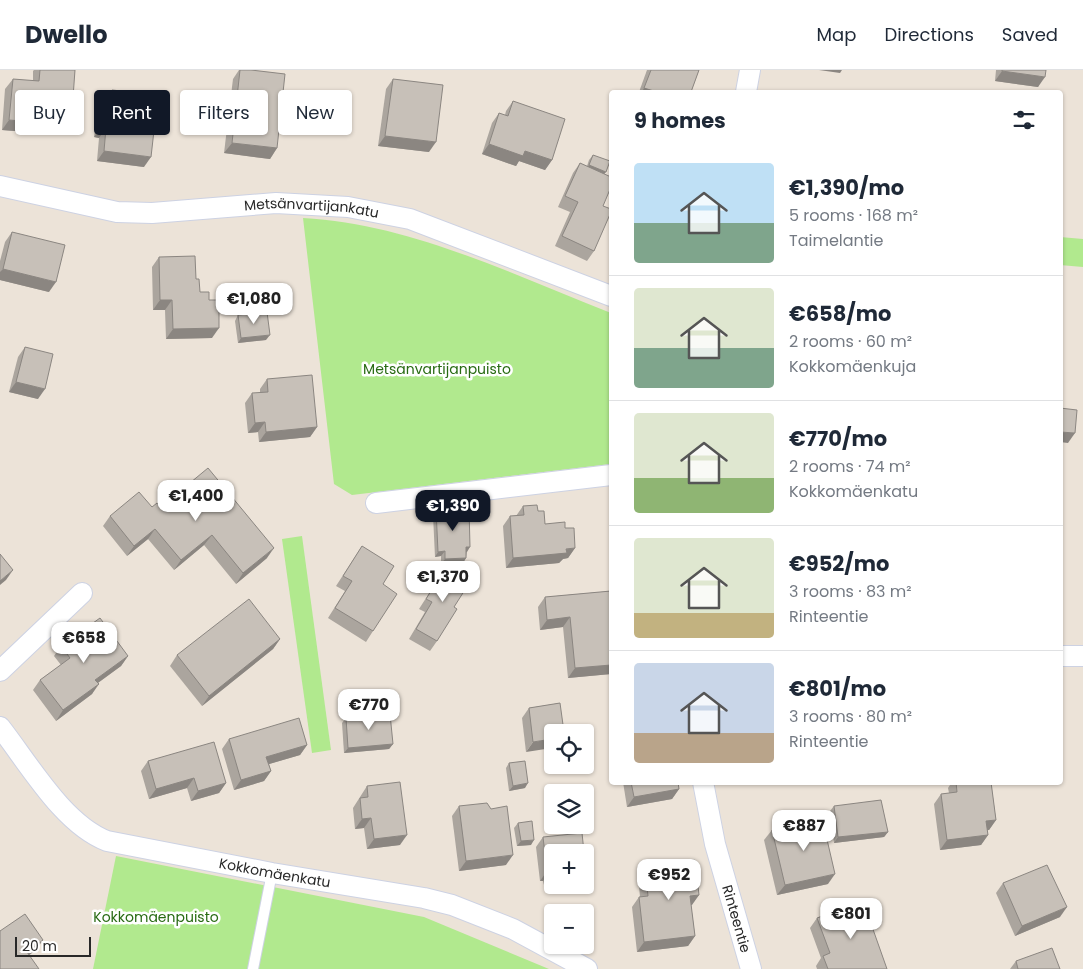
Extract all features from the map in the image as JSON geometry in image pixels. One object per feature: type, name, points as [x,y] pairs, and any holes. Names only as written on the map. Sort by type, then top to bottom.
[{"type":"street","points":[[746,90],[750,70]]},
{"type":"street","name":"Metsänvartijankatu","points":[[0,186],[117,212],[152,213],[276,203],[348,207],[410,219],[609,295]]},
{"type":"street","points":[[376,503],[609,475]]},
{"type":"street","points":[[0,671],[82,593]]},
{"type":"street","points":[[1063,656],[1083,656]]},
{"type":"street","name":"Kokkomäenkatu","points":[[0,727],[61,806],[90,835],[107,841],[272,873],[415,896],[452,905],[513,929],[587,969]]},
{"type":"street","name":"Rinteentie","points":[[704,785],[714,844],[750,969]]},
{"type":"lane","points":[[254,969],[272,873]]},
{"type":"green space","name":"Metsänvartijanpuisto","points":[[303,218],[343,222],[422,240],[498,267],[609,312],[609,464],[352,495],[334,484]]},
{"type":"green space","points":[[1063,237],[1083,239],[1083,267],[1063,265]]},
{"type":"green space","points":[[302,536],[331,750],[312,753],[282,539]]},
{"type":"green space","name":"Kokkomäenpuisto","points":[[116,856],[424,917],[549,969],[93,969]]},
{"type":"building","points":[[40,70],[75,70],[74,90],[15,90],[15,120],[9,120],[13,79],[39,81]]},
{"type":"building","points":[[240,70],[285,74],[283,90],[278,90],[277,148],[232,143],[233,135],[268,135],[268,90],[238,90]]},
{"type":"building","points":[[651,70],[699,70],[692,90],[650,90],[644,88]]},
{"type":"building","points":[[1002,70],[1046,70],[1045,77]]},
{"type":"building","points":[[393,79],[443,85],[436,142],[385,136]]},
{"type":"building","points":[[513,101],[565,119],[552,160],[525,151],[523,156],[489,144],[499,113],[508,116]]},
{"type":"building","points":[[105,135],[153,135],[151,157],[104,151]]},
{"type":"building","points":[[593,155],[609,161],[606,172],[589,165]]},
{"type":"building","points":[[580,163],[609,176],[609,192],[603,206],[609,208],[609,217],[594,251],[562,236],[578,202],[565,196]]},
{"type":"building","points":[[12,232],[65,245],[56,282],[3,269]]},
{"type":"building","points":[[195,256],[196,279],[199,279],[200,292],[209,292],[209,300],[219,300],[219,328],[173,329],[172,300],[160,300],[159,257]]},
{"type":"building","points":[[267,312],[270,335],[241,338],[238,315]]},
{"type":"building","points":[[25,347],[53,354],[45,389],[16,382]]},
{"type":"building","points":[[312,375],[317,427],[266,432],[265,422],[255,423],[252,393],[268,392],[267,379]]},
{"type":"building","points":[[1063,408],[1077,410],[1075,433],[1063,432]]},
{"type":"building","points":[[208,468],[274,548],[243,573],[212,535],[181,560],[155,529],[134,546],[110,516],[139,492],[152,507],[157,503],[161,507]]},
{"type":"building","points":[[537,505],[538,511],[544,511],[545,524],[565,522],[565,528],[574,528],[575,548],[566,549],[567,553],[513,558],[510,516],[524,515],[523,506]]},
{"type":"building","points":[[469,508],[470,547],[466,547],[466,558],[445,559],[445,551],[438,552],[436,509]]},
{"type":"building","points":[[362,546],[394,566],[383,584],[397,594],[373,631],[335,608],[352,581],[343,576]]},
{"type":"building","points":[[0,554],[13,570],[0,581]]},
{"type":"building","points":[[451,565],[465,574],[461,581],[468,585],[454,607],[457,609],[437,641],[416,629],[432,602],[426,599],[444,570],[446,571]]},
{"type":"building","points":[[609,591],[609,665],[575,668],[570,617],[547,620],[545,597]]},
{"type":"building","points":[[249,599],[280,639],[209,696],[177,655]]},
{"type":"building","points":[[100,618],[128,656],[95,680],[99,684],[63,710],[40,680],[70,658],[61,646]]},
{"type":"building","points":[[560,703],[563,724],[544,724],[544,740],[533,742],[529,708]]},
{"type":"building","points":[[390,714],[393,744],[348,748],[346,718]]},
{"type":"building","points":[[299,718],[307,745],[266,757],[271,771],[241,780],[229,739]]},
{"type":"building","points":[[214,742],[226,783],[198,791],[194,778],[156,789],[148,761]]},
{"type":"building","points":[[525,761],[528,783],[513,786],[509,763]]},
{"type":"building","points":[[400,782],[407,835],[374,839],[371,818],[362,819],[360,798],[368,797],[367,786]]},
{"type":"building","points":[[632,785],[678,785],[679,789],[634,797]]},
{"type":"building","points":[[956,785],[991,785],[996,820],[986,821],[988,835],[947,840],[941,794],[957,792]]},
{"type":"building","points":[[881,800],[888,832],[838,837],[834,806]]},
{"type":"building","points":[[487,803],[491,809],[507,806],[513,855],[466,861],[459,806]]},
{"type":"building","points":[[822,818],[835,874],[785,885],[772,830]]},
{"type":"building","points":[[532,821],[534,840],[521,841],[518,823]]},
{"type":"building","points":[[582,834],[583,844],[544,846],[543,837]]},
{"type":"building","points":[[695,860],[699,895],[690,896],[695,936],[644,942],[639,897],[648,896],[645,866]]},
{"type":"building","points":[[1047,865],[1067,907],[1022,926],[1003,883]]},
{"type":"building","points":[[863,901],[887,969],[828,969],[823,956],[830,953],[817,918]]},
{"type":"building","points":[[25,914],[43,940],[27,952],[39,969],[0,969],[0,931]]},
{"type":"building","points":[[1052,948],[1060,969],[1018,969],[1016,961]]}]
